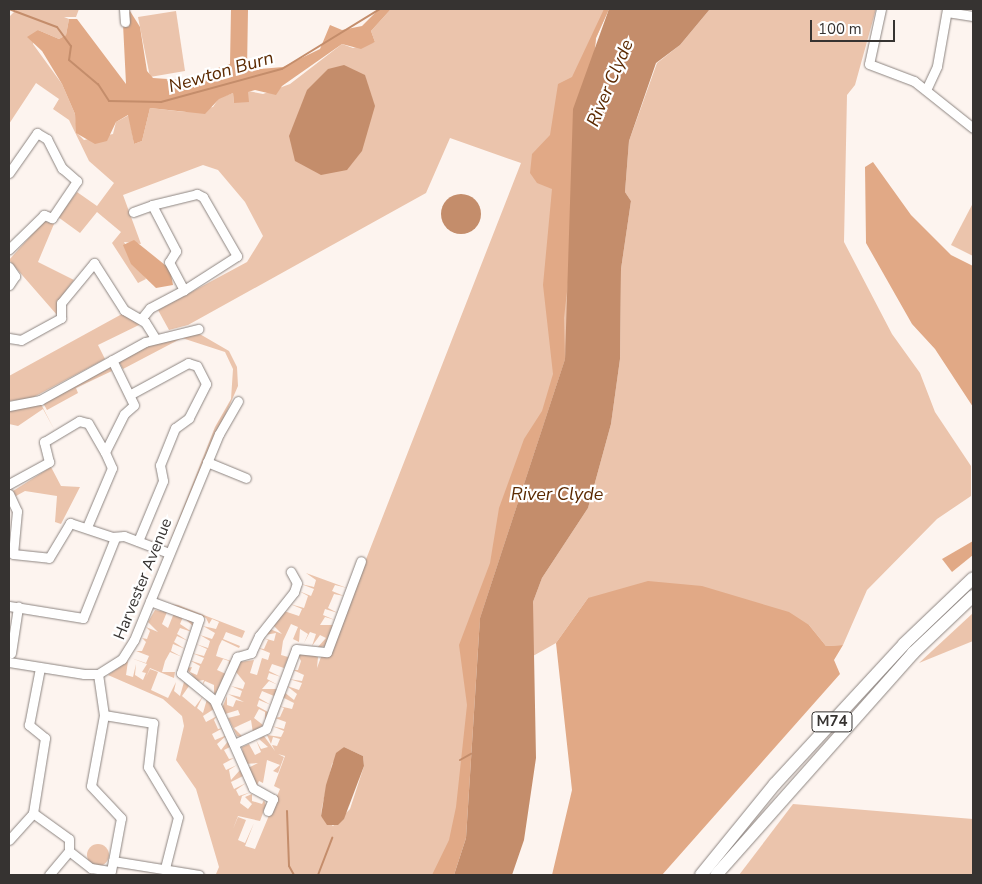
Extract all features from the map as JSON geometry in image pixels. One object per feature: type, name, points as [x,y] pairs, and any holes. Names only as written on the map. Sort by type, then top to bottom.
[{"type":"highway","name":"M74","points":[[701,875],[781,777],[904,644],[973,578]]},
{"type":"highway","name":"M74","points":[[716,875],[900,667],[973,596]]},
{"type":"street","points":[[124,9],[125,22]]},
{"type":"street","points":[[881,9],[869,64],[914,80],[973,128]]},
{"type":"street","points":[[926,90],[938,66],[947,11],[973,16]]},
{"type":"street","points":[[9,173],[37,133],[47,138],[62,168],[77,181],[52,218],[44,216],[9,250]]},
{"type":"street","points":[[133,212],[152,205],[197,194],[204,197],[236,248],[234,258],[184,290],[150,308],[141,319]]},
{"type":"street","points":[[152,205],[176,251],[169,262],[184,290]]},
{"type":"street","points":[[9,338],[21,340],[61,318],[61,303],[94,263],[124,310],[141,319],[155,338]]},
{"type":"street","points":[[9,267],[15,276],[9,285]]},
{"type":"street","points":[[9,406],[40,400],[155,338],[198,329]]},
{"type":"street","points":[[105,452],[124,414],[134,406],[131,394],[112,360]]},
{"type":"street","points":[[131,394],[188,363],[197,366],[206,384],[189,418],[175,428],[160,465],[162,481],[138,541]]},
{"type":"street","name":"Harvester Avenue","points":[[98,674],[128,652],[207,462],[238,401]]},
{"type":"street","points":[[9,484],[49,462],[44,442],[79,421],[88,423],[112,468],[87,528]]},
{"type":"street","points":[[207,462],[246,478]]},
{"type":"street","points":[[9,494],[17,510],[13,554],[49,558],[70,523],[115,538],[138,541],[170,553]]},
{"type":"street","points":[[69,851],[91,868],[111,871],[121,818],[91,786],[104,715],[98,674],[40,668],[10,657],[13,606],[83,618],[115,538]]},
{"type":"street","points":[[234,744],[266,729],[296,649],[321,654],[328,651],[361,561]]},
{"type":"street","points":[[216,703],[238,657],[252,653],[259,636],[294,592],[297,582],[291,572]]},
{"type":"street","points":[[150,602],[199,619],[181,673],[216,703],[254,790],[273,799]]},
{"type":"street","points":[[9,840],[33,813],[45,738],[29,725],[40,668]]},
{"type":"street","points":[[104,715],[153,723],[148,767],[178,817],[165,868]]},
{"type":"street","points":[[268,811],[276,789]]},
{"type":"street","points":[[33,813],[69,839],[69,851],[49,875]]},
{"type":"street","points":[[113,861],[199,875]]},
{"type":"shaded area","points":[[17,9],[79,9],[76,17],[64,17],[69,19],[66,35],[59,39],[38,30],[33,44],[62,84],[75,114],[77,133],[84,140],[113,134],[116,122],[129,115],[134,144],[142,141],[150,108],[185,112],[213,107],[219,98],[233,93],[234,103],[248,91],[263,94],[290,84],[342,44],[353,48],[375,42],[371,31],[391,9],[609,9],[596,38],[565,359],[480,618],[454,875],[216,874],[219,867],[196,789],[176,760],[184,726],[182,716],[163,699],[108,675],[128,661],[126,675],[133,677],[136,664],[135,675],[143,680],[146,673],[142,672],[147,664],[131,658],[146,663],[149,656],[136,651],[142,651],[146,642],[142,638],[147,639],[150,631],[146,627],[158,632],[148,622],[155,610],[167,612],[162,624],[168,628],[174,613],[191,619],[194,627],[183,617],[180,624],[192,632],[180,628],[177,634],[188,641],[177,636],[174,642],[185,649],[173,644],[171,651],[182,657],[170,652],[165,661],[162,672],[175,672],[174,678],[150,668],[146,677],[150,669],[158,672],[151,690],[168,698],[176,682],[174,691],[180,696],[184,682],[189,686],[182,696],[195,707],[203,696],[197,708],[203,713],[207,699],[211,703],[214,709],[203,716],[206,722],[217,716],[214,720],[218,729],[223,728],[212,734],[215,740],[227,735],[217,744],[221,750],[229,740],[230,747],[224,750],[229,759],[234,758],[223,764],[226,770],[237,765],[229,770],[231,780],[240,770],[243,776],[231,782],[234,789],[246,783],[236,790],[239,796],[251,792],[242,796],[240,803],[248,809],[252,804],[245,797],[252,794],[252,801],[262,804],[264,800],[266,805],[260,821],[238,816],[233,829],[238,817],[246,820],[238,840],[245,843],[254,823],[245,846],[255,849],[280,789],[274,786],[285,756],[278,754],[284,757],[278,773],[273,771],[280,765],[267,760],[263,783],[259,781],[256,787],[246,769],[258,763],[244,764],[242,747],[249,744],[255,755],[261,752],[256,740],[261,749],[268,747],[259,739],[264,736],[275,751],[272,745],[277,746],[280,739],[273,737],[271,744],[267,735],[281,737],[284,731],[272,726],[284,729],[286,722],[275,718],[280,717],[284,708],[279,706],[292,709],[294,703],[282,697],[284,692],[294,700],[297,694],[287,686],[299,690],[302,683],[289,679],[302,681],[304,675],[293,670],[298,670],[301,661],[298,655],[305,652],[318,657],[317,668],[321,657],[329,654],[521,163],[450,138],[426,193],[188,325],[169,330],[158,310],[247,262],[263,236],[245,202],[218,170],[203,165],[123,195],[141,244],[124,242],[146,279],[138,283],[112,243],[121,232],[97,212],[80,233],[58,217],[77,192],[97,206],[114,183],[89,161],[69,120],[53,109],[59,99],[36,83],[9,124],[9,17]],"holes":[[[344,747],[363,756],[364,766],[350,809],[333,826],[321,816],[332,764]]]},
{"type":"shaded area","points":[[231,9],[248,10],[247,70],[283,67],[320,49],[330,25],[342,30],[362,26],[379,9],[391,9],[371,31],[375,42],[361,49],[342,44],[282,86],[276,95],[255,90],[248,92],[249,102],[234,103],[233,93],[219,99],[205,114],[150,108],[142,141],[134,144],[128,115],[116,122],[107,141],[95,144],[76,133],[75,114],[62,84],[42,51],[27,37],[38,30],[59,39],[66,35],[69,19],[77,19],[126,84],[123,24],[130,11],[140,27],[147,71],[153,78],[182,80],[230,64]]},
{"type":"shaded area","points":[[604,9],[609,9],[596,38],[564,318],[565,359],[480,618],[466,838],[454,875],[432,875],[449,840],[456,807],[467,705],[459,645],[490,563],[499,508],[524,439],[542,411],[553,374],[543,285],[552,189],[537,183],[530,173],[532,154],[550,135],[558,84],[572,77]]},
{"type":"shaded area","points":[[710,9],[876,9],[855,85],[847,95],[844,242],[892,334],[920,373],[935,412],[971,466],[971,496],[937,519],[867,590],[843,645],[826,646],[809,625],[588,598],[556,643],[533,656],[533,602],[542,578],[588,508],[611,424],[620,359],[621,269],[631,201],[625,192],[629,141],[657,63],[680,45]]},
{"type":"shaded area","points":[[176,11],[185,71],[150,77],[138,17]]},
{"type":"shaded area","points":[[873,162],[911,215],[951,255],[973,266],[973,407],[935,349],[912,324],[866,243],[865,167]]},
{"type":"shaded area","points":[[973,203],[973,256],[951,245]]},
{"type":"shaded area","points":[[44,221],[54,224],[38,262],[74,280],[58,301],[57,315],[9,260]]},
{"type":"shaded area","points":[[134,240],[170,269],[173,285],[156,288],[131,264],[123,245]]},
{"type":"shaded area","points":[[122,314],[141,324],[98,345],[105,359],[32,398],[9,401],[9,376]]},
{"type":"shaded area","points":[[198,333],[229,351],[237,367],[238,386],[169,544],[215,427],[231,399],[233,369],[225,352],[182,338],[123,369],[119,362],[143,347]]},
{"type":"shaded area","points":[[111,367],[112,371],[76,388],[78,393],[47,410],[43,403]]},
{"type":"shaded area","points":[[41,404],[55,431],[43,409],[18,426],[9,424],[9,410]]},
{"type":"shaded area","points":[[51,467],[61,486],[80,487],[61,524],[55,522],[57,496],[25,491],[16,496],[13,491]]},
{"type":"shaded area","points":[[973,541],[973,555],[952,572],[942,559]]},
{"type":"shaded area","points":[[306,573],[347,588],[335,585],[332,591],[344,596],[334,594],[328,608],[338,613],[325,609],[323,615],[335,620],[325,617],[320,625],[333,625],[325,646],[317,648],[326,638],[320,635],[312,646],[316,634],[310,632],[304,643],[308,634],[300,629],[299,642],[293,639],[298,627],[291,624],[283,641],[281,655],[288,657],[293,646],[284,668],[272,664],[269,671],[281,677],[269,673],[267,679],[278,685],[269,681],[262,689],[277,689],[274,696],[262,691],[259,698],[271,705],[259,700],[257,706],[268,712],[265,720],[265,712],[259,709],[254,718],[263,725],[253,733],[251,720],[234,728],[244,738],[237,736],[228,718],[240,715],[238,710],[225,714],[222,708],[227,696],[227,705],[233,707],[236,700],[244,702],[228,694],[240,697],[242,691],[231,686],[243,689],[245,683],[236,672],[240,662],[254,660],[250,673],[257,675],[262,658],[268,660],[270,653],[258,648],[264,649],[268,640],[263,638],[274,641],[276,633],[265,635],[270,629],[282,634],[273,625],[284,611],[299,616],[302,609],[290,604],[304,608],[308,596],[299,591],[311,596],[314,589],[301,584],[314,587],[316,580]]},
{"type":"shaded area","points":[[648,581],[702,586],[789,612],[809,625],[826,646],[843,645],[834,660],[840,674],[662,875],[552,875],[572,790],[556,643],[588,598]]},
{"type":"shaded area","points":[[168,604],[178,605],[245,631],[242,638],[226,632],[223,639],[240,646],[239,648],[222,640],[219,646],[216,656],[231,661],[228,671],[229,661],[223,659],[217,670],[226,674],[220,692],[214,694],[214,685],[205,681],[202,686],[204,680],[197,681],[186,668],[192,667],[190,672],[197,675],[200,666],[189,660],[201,664],[204,658],[192,653],[204,656],[207,649],[196,644],[208,648],[210,641],[200,635],[212,639],[215,633],[203,626],[216,629],[219,622],[212,619],[209,624],[206,618]]},
{"type":"shaded area","points":[[973,613],[973,641],[919,663]]},
{"type":"shaded area","points":[[793,804],[973,819],[973,875],[739,875]]},
{"type":"shaded area","points":[[98,844],[106,847],[109,855],[106,863],[98,866],[90,863],[87,855],[90,847]]},
{"type":"water","name":"River Clyde","points":[[609,9],[710,9],[680,45],[656,63],[629,141],[625,192],[631,201],[621,269],[620,359],[611,424],[588,508],[542,578],[533,602],[536,758],[524,840],[512,875],[454,875],[466,838],[480,618],[565,359],[573,109]]},
{"type":"water","points":[[344,65],[365,75],[375,106],[362,151],[347,170],[321,175],[295,161],[289,136],[307,90],[328,69]]},
{"type":"water","points":[[457,194],[465,194],[472,197],[478,203],[481,214],[478,225],[472,231],[465,234],[457,234],[450,231],[444,225],[441,218],[441,210],[444,203],[450,197]]},
{"type":"water","points":[[344,747],[363,756],[364,766],[344,819],[338,825],[327,825],[321,816],[326,785],[336,753]]},
{"type":"waterway","name":"Newton Burn","points":[[9,9],[57,27],[71,46],[69,60],[98,84],[109,101],[161,102],[282,69],[380,9]]},
{"type":"waterway","points":[[460,760],[471,754]]},
{"type":"waterway","points":[[287,811],[289,866],[294,875]]},
{"type":"waterway","points":[[318,875],[332,838]]}]
